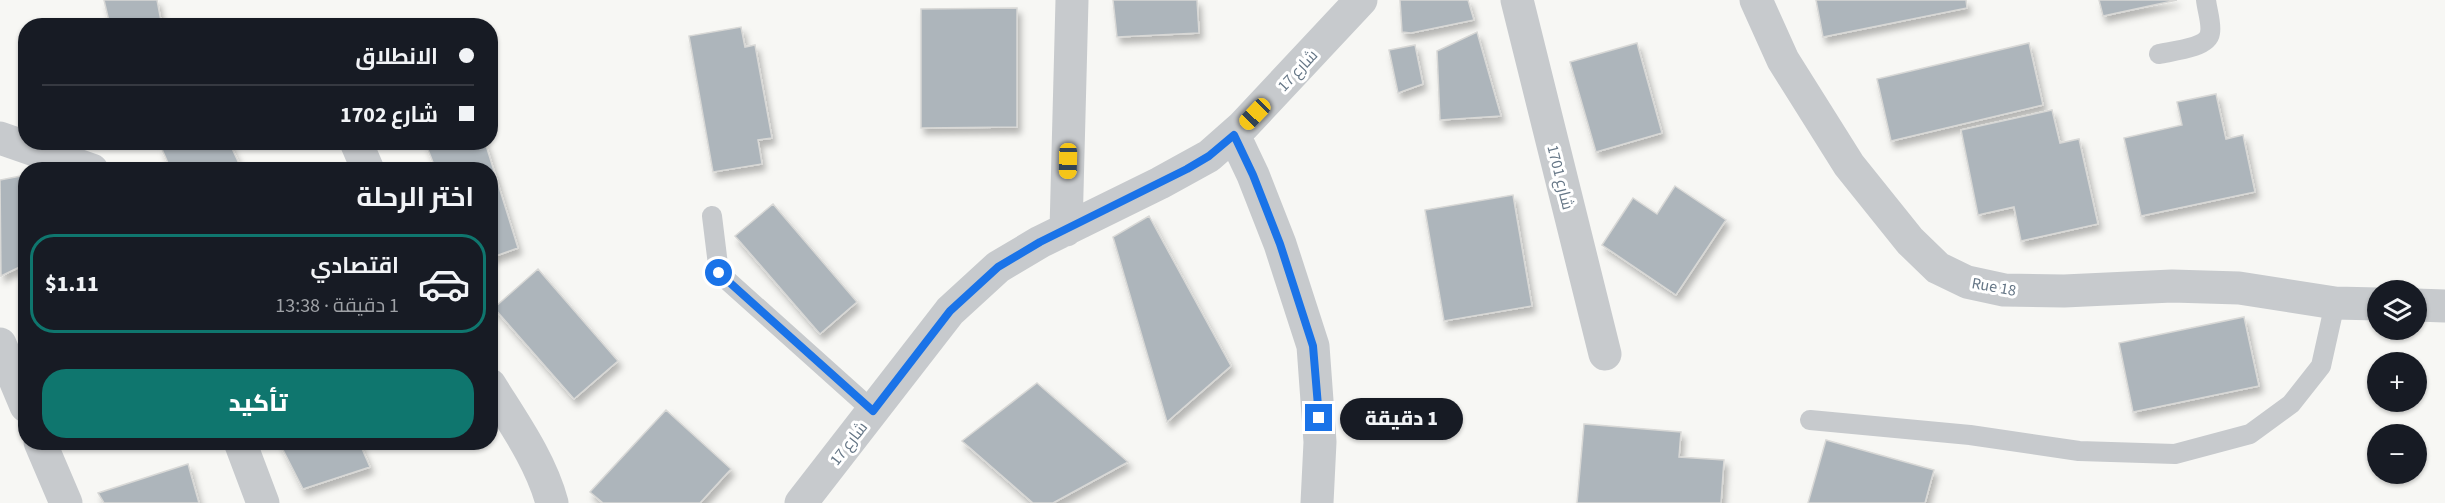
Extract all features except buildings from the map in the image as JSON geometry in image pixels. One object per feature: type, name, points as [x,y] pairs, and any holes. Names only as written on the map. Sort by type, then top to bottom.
[{"type":"street","points":[[1066,230],[1072,0]]},
{"type":"street","name":"شارع 17","points":[[810,498],[950,311],[973,289],[998,267],[1040,242],[1209,156],[1234,135],[1278,91],[1361,0]]},
{"type":"street","name":"شارع 1701","points":[[1517,0],[1605,354]]},
{"type":"street","name":"Rue 18","points":[[1756,0],[1783,60],[1850,165],[1910,241],[1938,268],[1967,282],[2004,290],[2064,291],[2172,286],[2239,288],[2335,303],[2367,304]]},
{"type":"street","points":[[1234,135],[1253,175],[1280,244],[1313,346],[1320,442],[1317,503]]},
{"type":"street","points":[[0,138],[18,145]]},
{"type":"street","points":[[32,150],[64,162]]},
{"type":"street","points":[[2427,305],[2445,306]]},
{"type":"street","points":[[0,344],[18,387]]},
{"type":"street","points":[[498,398],[537,464],[548,486],[552,503]]},
{"type":"street","points":[[43,450],[66,503]]},
{"type":"street","points":[[243,450],[263,503]]},
{"type":"lane","points":[[2159,54],[2206,42],[2210,34],[2206,0]]},
{"type":"lane","points":[[712,216],[719,273],[873,411]]},
{"type":"lane","points":[[1810,420],[1970,435],[2079,451],[2175,454],[2250,434],[2290,404],[2321,366],[2335,303]]},
{"type":"route","points":[[719,273],[873,411],[950,311],[998,267],[1040,242],[1187,169],[1209,156],[1234,135],[1253,175],[1280,244],[1313,346],[1319,418]]}]
